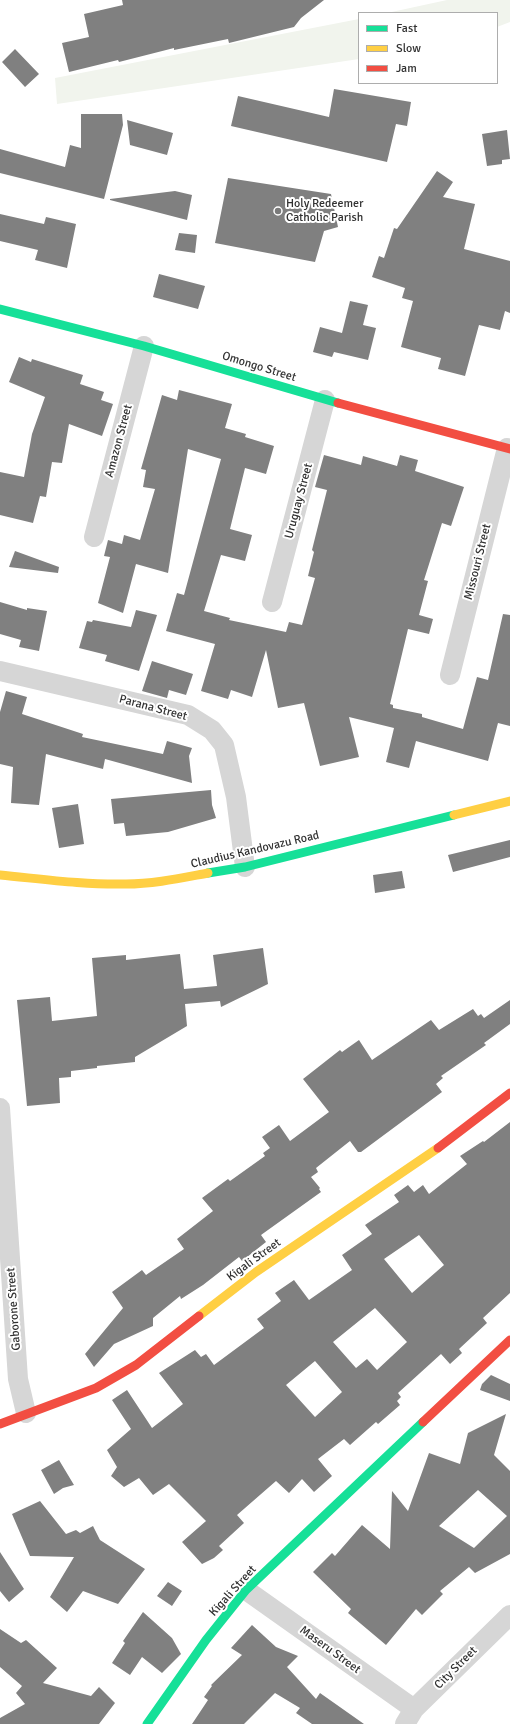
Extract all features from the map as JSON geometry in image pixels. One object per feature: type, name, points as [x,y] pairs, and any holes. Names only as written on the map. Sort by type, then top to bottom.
[{"type":"street","name":"Omongo Street","points":[[0,309],[144,346],[325,400],[508,449]]},
{"type":"street","name":"Amazon Street","points":[[94,537],[144,346]]},
{"type":"street","name":"Uruguay Street","points":[[272,602],[325,400]]},
{"type":"street","name":"Missouri Street","points":[[450,675],[508,449]]},
{"type":"street","name":"Parana Street","points":[[0,671],[188,715],[212,730],[224,745],[230,767],[236,797],[245,867]]},
{"type":"street","name":"Claudius Kandovazu Road","points":[[0,875],[86,883],[126,884],[160,882],[245,867],[510,801]]},
{"type":"street","name":"Kigali Street","points":[[0,1424],[96,1388],[136,1365],[256,1272],[427,1156],[510,1093]]},
{"type":"street","name":"Gaborone Street","points":[[0,1108],[18,1379],[26,1413]]},
{"type":"street","name":"Kigali Street","points":[[146,1724],[206,1640],[246,1590],[510,1340]]},
{"type":"street","name":"Maseru Street","points":[[246,1590],[410,1717]]},
{"type":"street","name":"City Street","points":[[410,1717],[510,1615]]},
{"type":"shaded area","points":[[447,0],[510,0],[510,22],[498,27],[498,12],[392,12]]},
{"type":"shaded area","points":[[358,19],[358,59],[57,104],[55,78]]},
{"type":"building","points":[[122,0],[324,0],[301,18],[294,27],[229,43],[228,39],[174,50],[174,48],[119,62],[118,60],[69,72],[62,43],[89,37],[84,14],[123,5]]},
{"type":"building","points":[[15,49],[39,74],[25,87],[2,62]]},
{"type":"building","points":[[334,89],[411,102],[407,126],[396,124],[387,162],[231,126],[238,96],[329,117]]},
{"type":"building","points":[[81,114],[122,114],[123,125],[104,199],[0,173],[0,149],[65,167],[70,145],[81,148]]},
{"type":"building","points":[[127,120],[173,133],[167,155],[130,145]]},
{"type":"building","points":[[507,130],[510,159],[502,160],[502,164],[487,166],[482,134]]},
{"type":"building","points":[[437,171],[453,182],[443,197],[475,204],[464,249],[510,261],[510,313],[505,311],[500,330],[479,325],[465,376],[438,369],[441,358],[401,347],[413,301],[402,298],[405,288],[372,277],[379,256],[384,258],[394,228],[397,229]]},
{"type":"building","name":"Holy Redeemer Catholic Parish","points":[[228,178],[331,194],[338,227],[324,231],[315,262],[215,243]]},
{"type":"building","points":[[175,191],[192,195],[187,220],[110,200],[110,199]]},
{"type":"building","points":[[0,214],[44,224],[46,217],[76,224],[67,268],[35,260],[38,250],[0,241]]},
{"type":"building","points":[[179,233],[197,235],[195,253],[175,250]]},
{"type":"building","points":[[159,274],[205,286],[198,309],[153,297]]},
{"type":"building","points":[[350,301],[368,305],[363,325],[376,328],[368,360],[334,352],[332,357],[313,352],[320,327],[342,333]]},
{"type":"building","points":[[19,357],[31,362],[32,359],[83,375],[80,384],[104,392],[101,400],[113,404],[102,436],[69,424],[62,463],[52,462],[46,497],[40,496],[33,523],[0,515],[0,472],[24,477],[32,434],[45,397],[9,382]]},
{"type":"building","points":[[179,390],[232,404],[225,428],[246,434],[245,437],[274,446],[266,474],[245,468],[230,529],[252,535],[245,561],[221,555],[204,611],[230,618],[229,620],[286,632],[289,622],[302,625],[315,578],[308,576],[314,552],[312,550],[327,490],[315,487],[324,455],[361,465],[363,456],[397,466],[400,455],[418,460],[415,471],[464,487],[451,526],[442,523],[424,580],[428,581],[419,615],[433,619],[429,634],[408,629],[390,704],[393,705],[393,708],[422,714],[422,717],[463,729],[477,677],[488,680],[503,614],[510,615],[510,726],[498,723],[488,761],[416,741],[409,768],[386,762],[394,728],[349,717],[359,757],[320,766],[304,703],[278,708],[266,650],[252,697],[231,690],[228,699],[201,691],[215,644],[166,631],[177,593],[184,595],[221,459],[188,449],[168,573],[136,564],[123,613],[98,603],[110,557],[104,556],[108,540],[122,544],[124,535],[140,540],[155,489],[143,487],[146,470],[141,469],[162,395],[177,400]]},
{"type":"building","points":[[15,551],[59,567],[58,573],[9,567]]},
{"type":"building","points":[[0,602],[27,610],[27,608],[47,611],[39,651],[19,647],[21,640],[0,634]]},
{"type":"building","points":[[136,610],[157,615],[139,671],[105,661],[107,655],[79,648],[87,621],[92,622],[93,620],[131,627]]},
{"type":"building","points":[[152,661],[193,674],[186,695],[169,690],[167,698],[142,691]]},
{"type":"building","points":[[6,691],[27,697],[22,714],[83,734],[82,737],[163,754],[167,741],[192,748],[189,756],[192,783],[105,759],[103,769],[46,754],[39,805],[11,803],[13,767],[0,764],[0,712]]},
{"type":"building","points":[[211,790],[212,805],[216,818],[168,832],[126,836],[124,823],[114,824],[111,799]]},
{"type":"building","points":[[78,804],[84,844],[59,848],[52,808]]},
{"type":"building","points":[[510,840],[510,857],[453,872],[448,855]]},
{"type":"building","points":[[402,871],[405,888],[375,893],[373,875]]},
{"type":"building","points":[[263,948],[268,984],[221,1007],[220,1001],[185,1004],[187,1026],[135,1057],[135,1062],[97,1066],[97,1068],[71,1071],[71,1077],[59,1078],[60,1103],[27,1106],[17,1000],[50,997],[52,1021],[97,1016],[92,958],[126,955],[126,960],[180,954],[184,989],[217,986],[213,955]]},
{"type":"building","points":[[510,1000],[510,1024],[484,1043],[486,1045],[441,1076],[443,1078],[436,1084],[442,1092],[361,1152],[358,1152],[350,1141],[316,1168],[318,1172],[311,1177],[320,1188],[319,1189],[321,1192],[261,1235],[266,1242],[242,1261],[239,1257],[203,1285],[181,1299],[180,1296],[153,1318],[153,1326],[114,1344],[94,1367],[85,1354],[123,1308],[112,1292],[142,1270],[146,1275],[184,1249],[177,1239],[213,1211],[202,1198],[228,1179],[230,1181],[265,1156],[263,1153],[270,1148],[262,1137],[279,1125],[290,1141],[329,1112],[303,1079],[340,1050],[342,1052],[359,1040],[372,1060],[431,1020],[439,1030],[473,1009],[478,1016],[481,1014],[484,1018]]},
{"type":"building","points":[[510,1122],[510,1293],[483,1318],[487,1323],[459,1349],[462,1353],[450,1364],[441,1354],[398,1393],[401,1397],[397,1401],[400,1405],[378,1424],[376,1422],[350,1445],[344,1439],[318,1459],[332,1476],[314,1492],[302,1479],[289,1493],[276,1481],[237,1515],[244,1523],[219,1546],[223,1550],[214,1558],[202,1564],[182,1542],[206,1521],[169,1484],[153,1495],[139,1478],[124,1487],[111,1476],[117,1467],[107,1450],[131,1429],[112,1400],[127,1390],[152,1428],[183,1404],[159,1373],[195,1350],[201,1357],[206,1354],[214,1365],[264,1328],[257,1319],[281,1301],[275,1293],[294,1280],[309,1300],[352,1270],[342,1255],[372,1234],[365,1225],[399,1202],[394,1195],[408,1185],[414,1192],[423,1185],[429,1194],[467,1164],[460,1156],[483,1141],[484,1142]],"holes":[[[419,1235],[444,1265],[412,1293],[384,1259]],[[375,1308],[407,1342],[377,1370],[367,1359],[356,1368],[333,1342]],[[315,1361],[342,1392],[315,1417],[286,1385]]]},
{"type":"building","points":[[491,1375],[510,1384],[510,1401],[480,1390],[482,1384]]},
{"type":"building","points":[[506,1414],[494,1455],[510,1471],[510,1554],[475,1573],[469,1567],[440,1591],[443,1594],[422,1615],[416,1609],[386,1645],[348,1613],[351,1609],[313,1572],[332,1553],[335,1556],[362,1525],[390,1549],[392,1491],[408,1511],[429,1453],[460,1464],[468,1433]],"holes":[[[478,1490],[507,1516],[474,1548],[439,1526]]]},
{"type":"building","points":[[59,1460],[74,1485],[63,1488],[54,1494],[41,1470]]},
{"type":"building","points":[[40,1501],[66,1534],[76,1530],[80,1533],[93,1526],[100,1540],[145,1569],[118,1604],[83,1591],[67,1612],[50,1597],[74,1557],[30,1556],[12,1514]]},
{"type":"building","points":[[0,1552],[24,1589],[9,1602],[0,1591]]},
{"type":"building","points":[[168,1582],[182,1591],[172,1606],[157,1596]]},
{"type":"building","points":[[143,1612],[172,1638],[181,1654],[162,1673],[142,1657],[130,1675],[112,1663],[125,1643],[123,1641]]},
{"type":"building","points":[[252,1625],[276,1647],[298,1656],[287,1667],[316,1699],[320,1693],[364,1724],[312,1724],[296,1713],[300,1708],[275,1693],[244,1724],[192,1724],[208,1700],[204,1697],[212,1686],[211,1685],[242,1655],[231,1648]]},
{"type":"building","points":[[0,1629],[21,1643],[26,1640],[57,1668],[43,1683],[91,1696],[99,1687],[115,1703],[99,1724],[0,1724],[0,1718],[25,1704],[16,1693],[22,1686],[0,1667]]},
{"type":"traffic: fast","points":[[0,309],[144,346],[338,403]]},
{"type":"traffic: fast","points":[[208,873],[245,867],[454,815]]},
{"type":"traffic: fast","points":[[147,1724],[206,1640],[246,1590],[423,1422]]},
{"type":"traffic: slow","points":[[454,815],[510,801]]},
{"type":"traffic: slow","points":[[0,875],[79,883],[136,884],[178,879],[208,873]]},
{"type":"traffic: slow","points":[[199,1316],[256,1272],[438,1148]]},
{"type":"traffic: jam","points":[[338,403],[510,449]]},
{"type":"traffic: jam","points":[[438,1148],[510,1093]]},
{"type":"traffic: jam","points":[[0,1424],[96,1388],[136,1365],[199,1316]]},
{"type":"traffic: jam","points":[[423,1422],[510,1340]]},
{"type":"place","name":"Holy Redeemer Catholic Parish","points":[[278,211]]}]
